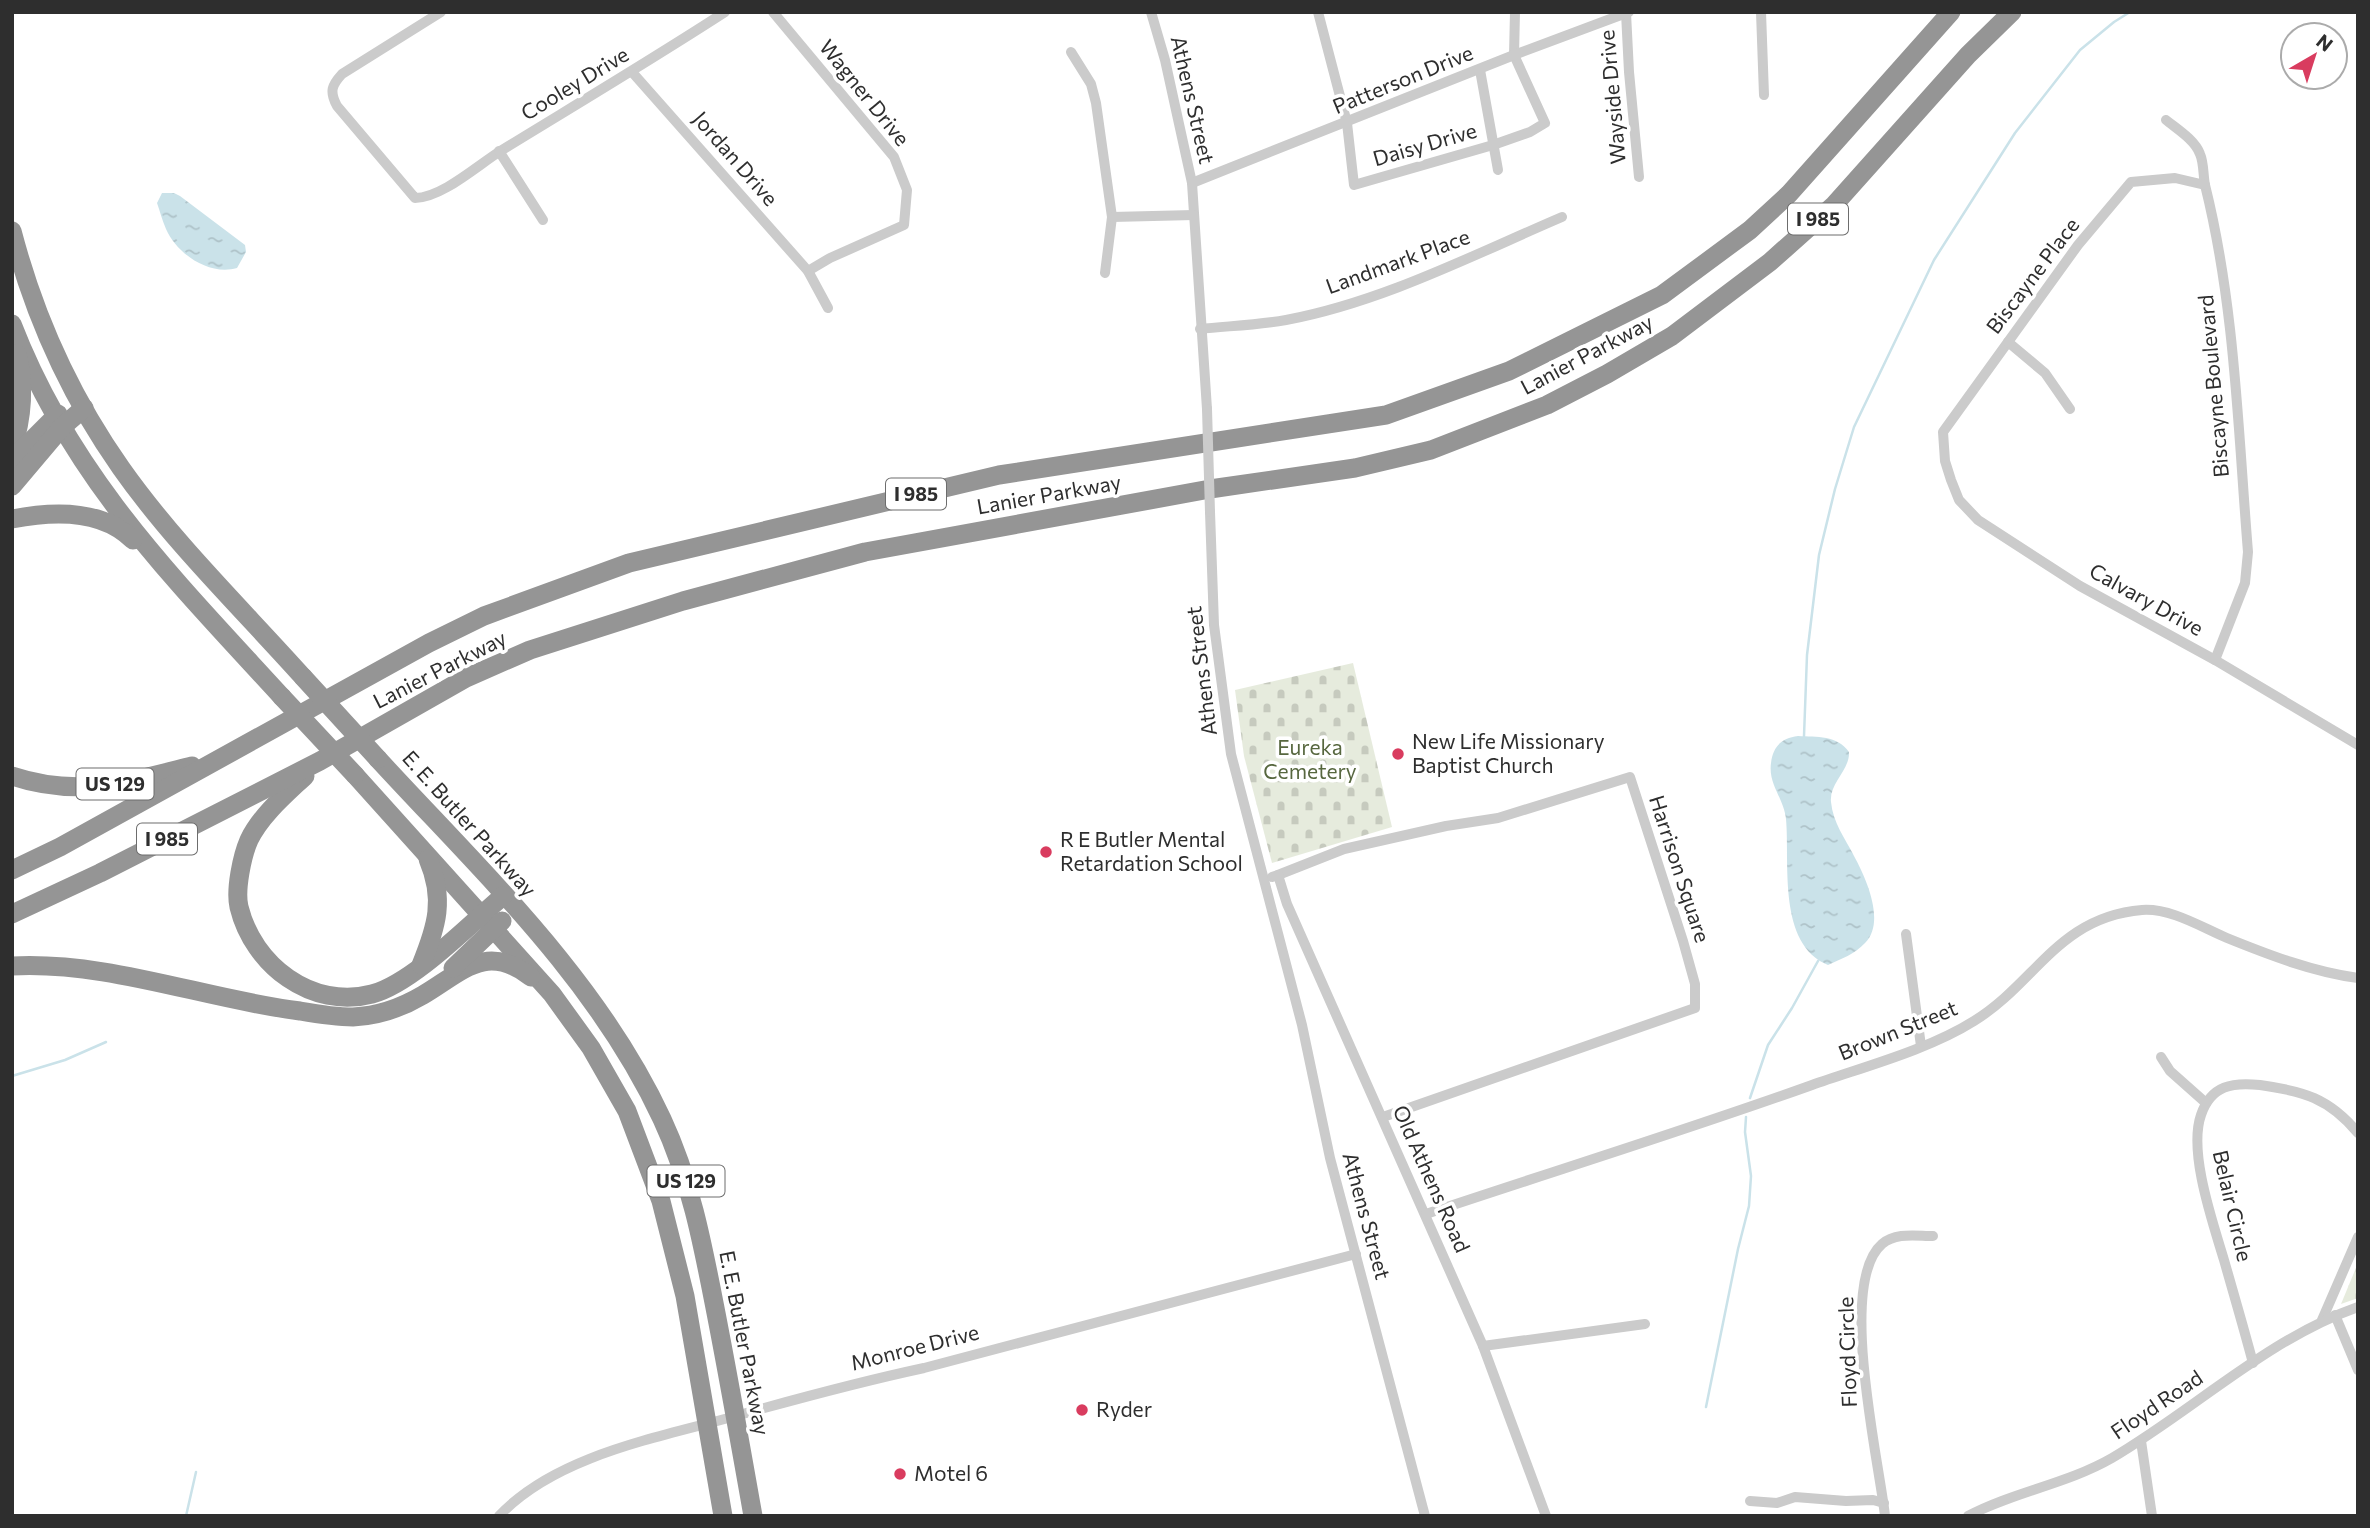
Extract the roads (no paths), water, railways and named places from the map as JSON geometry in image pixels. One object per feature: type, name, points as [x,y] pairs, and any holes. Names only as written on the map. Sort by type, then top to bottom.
[{"type":"highway","name":"Lanier Parkway","points":[[12,870],[60,847],[429,643],[484,616],[629,563],[999,475],[1387,415],[1509,371],[1662,295],[1750,230],[1789,194],[1951,12]]},
{"type":"highway","name":"Lanier Parkway","points":[[12,914],[100,873],[320,761],[466,678],[530,650],[683,601],[865,552],[1210,489],[1355,468],[1431,450],[1547,405],[1607,374],[1672,335],[1770,262],[1834,205],[1968,55],[2012,12]]},
{"type":"highway","name":"E. E. Butler Parkway","points":[[12,232],[39,316],[82,405],[115,459],[147,503],[510,902],[587,994],[641,1077],[663,1120],[690,1193],[736,1416],[753,1516]]},
{"type":"highway","points":[[12,324],[58,422],[116,510],[183,589]]},
{"type":"highway","points":[[12,337],[20,367],[22,394],[21,415],[12,450]]},
{"type":"highway","points":[[12,460],[82,405]]},
{"type":"highway","points":[[12,486],[58,422]]},
{"type":"highway","name":"US 129","points":[[12,519],[34,515],[80,514],[126,533],[183,589],[424,849],[552,994],[610,1078],[633,1125],[660,1201],[685,1296],[723,1516]]},
{"type":"highway","name":"US 129","points":[[12,776],[36,784],[64,788],[126,783],[217,760]]},
{"type":"highway","points":[[320,761],[279,802],[249,839],[239,877],[239,898],[247,926],[260,953],[277,971],[298,984],[331,996],[358,997],[374,993],[398,982],[488,921],[510,902]]},
{"type":"highway","points":[[420,966],[433,935],[439,899],[436,880],[424,849]]},
{"type":"highway","points":[[436,987],[488,921]]},
{"type":"highway","points":[[12,966],[112,973],[263,1007],[352,1017],[397,1008],[436,987],[470,964],[488,960],[503,962],[521,970],[552,994]]},
{"type":"street","name":"Cooley Drive","points":[[441,12],[342,74],[333,84],[331,94],[337,106],[415,198],[423,198],[445,189],[499,151],[632,72],[724,12]]},
{"type":"street","name":"Wagner Drive","points":[[773,12],[894,157],[907,190],[904,225],[830,258],[808,271]]},
{"type":"street","name":"Athens Street","points":[[1151,12],[1165,60],[1192,184],[1207,409],[1213,625],[1231,754],[1302,1025],[1331,1158],[1425,1516]]},
{"type":"street","points":[[1318,12],[1347,123]]},
{"type":"street","points":[[1498,170],[1493,145],[1530,132],[1545,123],[1514,55],[1515,12]]},
{"type":"street","points":[[1761,12],[1764,96]]},
{"type":"street","name":"Patterson Drive","points":[[1192,184],[1514,55],[1627,13]]},
{"type":"street","name":"Wayside Drive","points":[[1627,13],[1629,72],[1640,177]]},
{"type":"street","points":[[1071,52],[1091,84],[1096,103],[1112,217],[1105,273]]},
{"type":"street","name":"Daisy Drive","points":[[1347,123],[1354,185],[1493,145],[1479,70]]},
{"type":"street","name":"Jordan Drive","points":[[632,72],[808,271],[828,308]]},
{"type":"street","name":"Biscayne Boulevard","points":[[2166,120],[2182,132],[2200,153],[2215,221],[2228,311],[2248,552],[2245,583],[2215,660]]},
{"type":"street","points":[[499,151],[543,219]]},
{"type":"street","name":"Biscayne Place","points":[[1945,461],[1943,432],[2078,245],[2131,183],[2175,178],[2205,185]]},
{"type":"street","points":[[1112,217],[1194,215]]},
{"type":"street","name":"Landmark Place","points":[[1200,329],[1285,320],[1355,302],[1434,272],[1562,217]]},
{"type":"street","points":[[2008,342],[2045,373],[2070,410]]},
{"type":"street","name":"Calvary Drive","points":[[1945,461],[1959,500],[1978,520],[2080,586],[2215,660],[2358,745]]},
{"type":"street","name":"Harrison Square","points":[[1278,876],[1344,849],[1446,826],[1498,818],[1630,777],[1695,984],[1695,1008],[1383,1117]]},
{"type":"street","points":[[1263,878],[1278,876]]},
{"type":"street","name":"Old Athens Road","points":[[1278,876],[1287,904],[1483,1346],[1546,1516]]},
{"type":"street","name":"Brown Street","points":[[1426,1214],[1788,1094],[1961,1030],[1990,1012],[2043,958],[2068,938],[2101,919],[2125,912],[2145,910],[2167,913],[2300,964],[2358,978]]},
{"type":"street","points":[[1906,934],[1921,1046]]},
{"type":"street","points":[[2161,1057],[2170,1071],[2206,1103],[2223,1087],[2238,1082],[2286,1089],[2323,1101],[2358,1133]]},
{"type":"street","name":"Belair Circle","points":[[2206,1103],[2197,1131],[2200,1166],[2253,1363]]},
{"type":"street","name":"Floyd Circle","points":[[1885,1516],[1865,1390],[1863,1293],[1869,1259],[1883,1243],[1900,1236],[1933,1236]]},
{"type":"street","points":[[2322,1320],[2358,1237]]},
{"type":"street","name":"Monroe Drive","points":[[499,1516],[526,1492],[579,1464],[636,1444],[854,1382],[924,1368],[1356,1254]]},
{"type":"street","name":"Floyd Road","points":[[1972,1515],[2085,1471],[2141,1441],[2253,1363],[2322,1320],[2358,1307]]},
{"type":"street","points":[[2334,1315],[2358,1370]]},
{"type":"street","points":[[1483,1346],[1645,1324]]},
{"type":"street","points":[[2141,1441],[2152,1516]]},
{"type":"street","points":[[1749,1501],[1777,1503],[1795,1497],[1846,1502],[1873,1500],[1884,1503]]},
{"type":"water","points":[[162,193],[180,196],[245,245],[246,252],[237,268],[226,270],[205,266],[178,247],[166,229],[157,203]]},
{"type":"water","points":[[1798,736],[1833,740],[1849,752],[1846,765],[1831,795],[1832,810],[1864,876],[1874,912],[1874,924],[1865,943],[1828,965],[1812,955],[1800,940],[1793,921],[1789,901],[1786,819],[1771,771],[1776,748],[1783,741]]},
{"type":"waterway","points":[[1804,736],[1807,655],[1819,555],[1854,427],[1934,260],[2015,133],[2080,50],[2130,12]]},
{"type":"waterway","points":[[1750,1098],[1768,1045],[1818,961]]},
{"type":"waterway","points":[[12,1076],[65,1060],[106,1042]]},
{"type":"waterway","points":[[1706,1407],[1749,1206],[1751,1176],[1745,1132],[1746,1117]]},
{"type":"waterway","points":[[186,1516],[196,1472]]},
{"type":"place","name":"New Life Missionary Baptist Church","points":[[1398,754]]},
{"type":"place","name":"R E Butler Mental Retardation School","points":[[1046,852]]},
{"type":"place","name":"Ryder","points":[[1082,1410]]},
{"type":"place","name":"Motel 6","points":[[900,1474]]},
{"type":"park label","name":"Eureka Cemetery","points":[[1310,760]]}]
